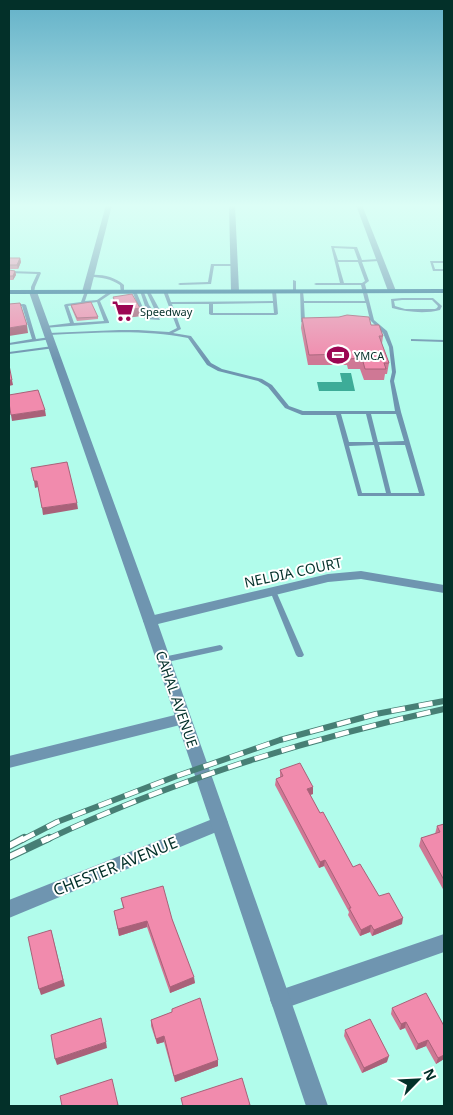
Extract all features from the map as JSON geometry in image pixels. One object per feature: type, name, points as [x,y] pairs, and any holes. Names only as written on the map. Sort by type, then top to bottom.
[{"type":"main road","points":[[9,292],[165,291],[210,287],[235,291],[364,288],[393,295],[432,295],[444,291]]},
{"type":"street","points":[[86,292],[95,257]]},
{"type":"street","points":[[234,257],[235,291]]},
{"type":"street","points":[[378,257],[393,295]]},
{"type":"street","name":"CAHAL AVENUE","points":[[33,292],[150,621],[317,1106]]},
{"type":"street","name":"NELDIA COURT","points":[[150,621],[328,578],[362,575],[444,589]]},
{"type":"street","points":[[9,762],[183,719]]},
{"type":"street","name":"CHESTER AVENUE","points":[[9,909],[220,823]]},
{"type":"street","points":[[280,1000],[444,943]]},
{"type":"lane","points":[[335,257],[342,284]]},
{"type":"lane","points":[[338,413],[360,495],[422,494],[398,412],[392,381],[394,372],[391,347],[384,332],[373,321],[364,288],[367,281],[359,257]]},
{"type":"lane","points":[[336,261],[379,260]]},
{"type":"lane","points":[[444,262],[431,262],[434,270],[444,270]]},
{"type":"lane","points":[[180,284],[210,287],[212,266],[234,265]]},
{"type":"lane","points":[[9,272],[39,272],[33,292]]},
{"type":"lane","points":[[90,276],[113,279],[122,285],[122,292]]},
{"type":"lane","points":[[294,281],[302,302],[303,322],[310,325]]},
{"type":"lane","points":[[316,284],[331,288],[342,284],[364,288]]},
{"type":"lane","points":[[142,291],[160,314],[158,319],[147,318],[141,308],[142,291]]},
{"type":"lane","points":[[142,291],[143,302],[147,309],[158,317]]},
{"type":"lane","points":[[165,291],[179,329],[171,332]]},
{"type":"lane","points":[[211,303],[211,314],[276,314],[274,291]]},
{"type":"lane","points":[[83,303],[86,292]]},
{"type":"lane","points":[[72,324],[73,317],[66,305],[98,301],[111,292]]},
{"type":"lane","points":[[393,295],[393,307],[398,309],[439,309],[440,306],[432,295]]},
{"type":"lane","points":[[98,301],[111,333]]},
{"type":"lane","points":[[169,303],[275,302]]},
{"type":"lane","points":[[302,302],[368,302]]},
{"type":"lane","points":[[9,306],[24,304],[34,340]]},
{"type":"lane","points":[[93,308],[101,307]]},
{"type":"lane","points":[[96,314],[103,313]]},
{"type":"lane","points":[[365,321],[373,321]]},
{"type":"lane","points":[[9,353],[50,337],[72,324],[107,322]]},
{"type":"lane","points":[[9,344],[50,337],[171,332],[189,337],[209,364],[220,370],[260,380],[270,386],[287,407],[302,414],[398,412]]},
{"type":"lane","points":[[413,340],[444,341]]},
{"type":"lane","points":[[368,412],[389,495]]},
{"type":"lane","points":[[346,444],[406,443]]},
{"type":"lane","points":[[273,591],[300,655]]},
{"type":"lane","points":[[163,660],[220,648]]},
{"type":"shaded area","points":[[340,373],[351,373],[355,391],[319,391],[317,382],[342,382]]},
{"type":"building","points":[[9,258],[20,258],[17,265],[9,265]]},
{"type":"building","points":[[9,270],[15,271],[13,276],[9,276]]},
{"type":"building","points":[[132,294],[140,308],[120,311],[113,297]]},
{"type":"building","points":[[91,302],[98,317],[77,318],[71,305]]},
{"type":"building","points":[[20,303],[27,325],[9,328],[9,304]]},
{"type":"building","name":"YMCA","points":[[347,315],[369,317],[371,325],[379,325],[383,336],[379,336],[389,363],[384,363],[386,369],[365,369],[362,358],[349,359],[348,354],[309,355],[302,318]]},
{"type":"building","points":[[9,365],[12,380],[9,380]]},
{"type":"building","points":[[38,390],[45,410],[11,415],[9,395]]},
{"type":"building","points":[[67,462],[77,503],[42,508],[37,481],[34,481],[31,468]]},
{"type":"building","points":[[300,763],[313,787],[307,789],[320,813],[323,812],[353,867],[360,864],[379,896],[389,893],[403,918],[374,930],[371,925],[361,930],[325,860],[320,862],[276,779],[283,776],[280,770]]},
{"type":"building","points":[[444,824],[444,880],[421,838],[440,832],[437,826]]},
{"type":"building","points":[[163,886],[172,919],[194,977],[170,987],[147,921],[118,929],[114,911],[124,908],[121,898]]},
{"type":"building","points":[[51,930],[63,980],[39,989],[28,937]]},
{"type":"building","points":[[426,993],[444,1026],[444,1055],[438,1058],[428,1040],[418,1044],[406,1022],[401,1024],[392,1008]]},
{"type":"building","points":[[200,998],[218,1060],[174,1076],[164,1036],[156,1039],[151,1020]]},
{"type":"building","points":[[101,1018],[106,1042],[55,1059],[51,1035]]},
{"type":"building","points":[[370,1019],[389,1056],[364,1068],[345,1030]]},
{"type":"building","points":[[242,1078],[250,1105],[183,1106],[181,1098]]},
{"type":"building","points":[[112,1079],[118,1105],[62,1106],[60,1096]]},
{"type":"railway","points":[[22,840],[57,822],[174,777],[280,740],[376,714],[444,701]]},
{"type":"railway","points":[[46,840],[142,798],[241,763],[342,734],[444,709]]},
{"type":"railway","points":[[9,846],[24,838]]},
{"type":"railway","points":[[9,857],[49,838]]},
{"type":"place","name":"Speedway","points":[[123,311]]},
{"type":"place","name":"YMCA","points":[[338,355]]}]
